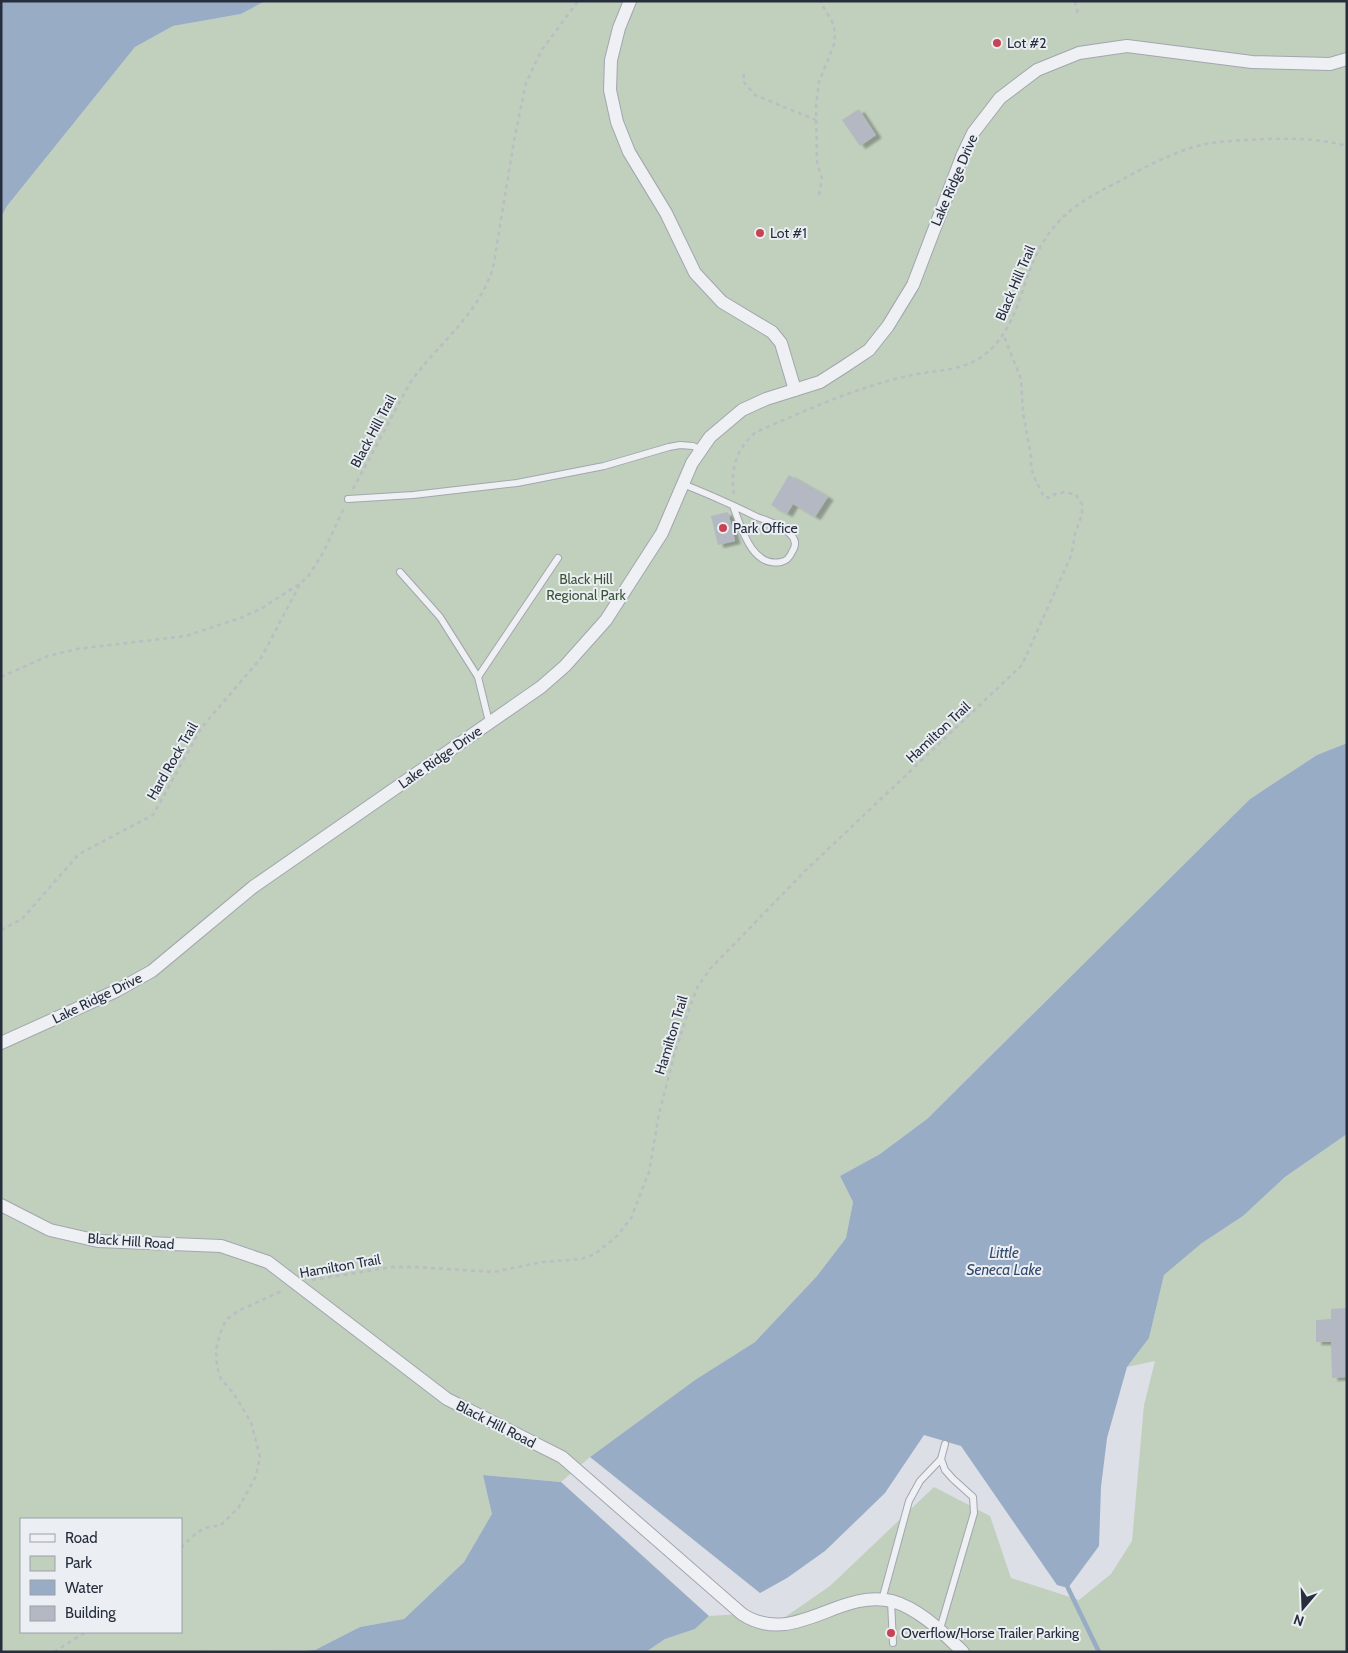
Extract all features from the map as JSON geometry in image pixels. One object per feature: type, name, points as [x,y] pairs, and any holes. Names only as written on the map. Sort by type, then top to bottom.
[{"type":"street","points":[[630,1],[619,28],[611,60],[610,90],[617,122],[629,152],[666,213],[695,273],[722,302],[772,332],[781,343],[795,390]]},
{"type":"street","name":"Lake Ridge Drive","points":[[1,1043],[116,991],[152,971],[253,887],[541,687],[565,666],[606,620],[662,534],[692,463],[710,437],[742,410],[766,399],[820,382],[869,350],[888,326],[913,285],[973,132],[1000,98],[1037,70],[1079,53],[1127,46],[1252,62],[1330,64],[1347,59]]},
{"type":"street","name":"Black Hill Road","points":[[1,1205],[50,1230],[98,1241],[221,1246],[268,1262],[447,1399],[562,1458],[750,1620],[770,1626],[789,1625],[867,1600],[886,1601],[914,1610],[940,1630],[963,1652]]},
{"type":"lane","points":[[348,499],[413,495],[517,483],[604,466],[680,445],[692,446],[701,450]]},
{"type":"lane","points":[[683,484],[779,526],[791,534],[795,541],[795,548],[791,556],[783,562],[775,562],[758,555],[750,547],[733,506]]},
{"type":"lane","points":[[478,677],[558,558]]},
{"type":"lane","points":[[400,572],[440,617],[478,677],[489,722]]},
{"type":"lane","points":[[893,1643],[886,1601],[909,1501],[920,1481],[941,1459],[945,1444]]},
{"type":"lane","points":[[940,1630],[974,1513],[973,1497],[952,1479],[945,1470],[941,1459]]},
{"type":"path","name":"Black Hill Trail","points":[[1,677],[48,656],[77,649],[165,640],[204,632],[262,608],[301,583],[312,571],[410,383],[466,318],[490,277],[526,83],[541,51],[578,1]]},
{"type":"path","points":[[819,195],[822,179],[817,162],[816,106],[819,82],[835,42],[834,25],[820,1]]},
{"type":"path","points":[[1075,1],[1078,14]]},
{"type":"path","points":[[744,74],[743,81],[755,95],[816,120]]},
{"type":"path","name":"Black Hill Trail","points":[[728,492],[734,494],[732,474],[738,455],[748,439],[756,432],[868,387],[913,375],[948,370],[968,364],[983,355],[1003,334],[1018,308],[1040,247],[1052,229],[1068,211],[1108,187],[1169,156],[1198,146],[1222,142],[1303,138],[1326,140],[1347,146]]},
{"type":"path","name":"Hamilton Trail","points":[[182,1547],[200,1530],[211,1526],[220,1526],[239,1507],[256,1476],[260,1457],[251,1422],[234,1394],[221,1378],[217,1367],[216,1350],[226,1320],[238,1310],[297,1283],[392,1267],[493,1272],[543,1262],[581,1259],[595,1254],[617,1236],[631,1218],[649,1172],[659,1114],[674,1056],[688,1012],[698,988],[710,969],[805,872],[1022,665],[1071,556],[1075,534],[1082,514],[1082,504],[1076,495],[1065,492],[1055,494],[1050,498],[1044,497],[1040,492],[1032,468],[1023,413],[1021,379],[1003,334]]},
{"type":"path","name":"Hard Rock Trail","points":[[1,930],[22,920],[79,854],[153,815],[202,727],[260,658],[301,583]]},
{"type":"path","points":[[54,1652],[84,1633]]},
{"type":"green space","name":"Black Hill Regional Park","points":[[265,1],[1347,1],[1347,743],[1317,755],[1250,799],[927,1119],[880,1154],[840,1176],[853,1202],[846,1238],[817,1276],[755,1342],[695,1380],[590,1457],[561,1482],[483,1475],[493,1514],[464,1562],[404,1619],[360,1627],[315,1650],[1,1652],[1,217],[7,206],[135,47],[173,26],[241,14]]},
{"type":"green space","points":[[1347,1134],[1347,1652],[646,1652],[665,1639],[695,1629],[709,1616],[742,1614],[772,1626],[830,1586],[934,1487],[990,1516],[1011,1578],[1079,1600],[1111,1574],[1132,1541],[1144,1405],[1155,1361],[1127,1367],[1149,1338],[1164,1275],[1202,1243],[1243,1216],[1285,1177]]},
{"type":"water","points":[[1,1],[265,1],[241,14],[173,26],[135,47],[7,206],[1,217]]},
{"type":"water","name":"Little Seneca Lake","points":[[1347,743],[1347,1134],[1285,1177],[1243,1216],[1202,1243],[1164,1275],[1149,1338],[1127,1367],[1107,1438],[1101,1487],[1099,1546],[1068,1588],[1057,1585],[961,1446],[924,1435],[885,1493],[825,1551],[787,1578],[760,1593],[590,1457],[695,1380],[755,1342],[817,1276],[846,1238],[853,1202],[840,1176],[880,1154],[927,1119],[1250,799],[1317,755]]},
{"type":"water","points":[[483,1475],[561,1482],[709,1616],[695,1629],[665,1639],[646,1652],[293,1652],[315,1650],[360,1627],[404,1619],[464,1562],[492,1514]]},
{"type":"building","points":[[859,109],[876,135],[860,146],[842,120]]},
{"type":"building","points":[[789,475],[828,497],[815,517],[793,504],[787,514],[771,505]]},
{"type":"building","name":"Park Office","points":[[728,512],[735,541],[718,545],[711,516]]},
{"type":"building","points":[[1347,1308],[1347,1377],[1332,1378],[1331,1342],[1316,1342],[1316,1320],[1331,1319],[1331,1309]]},
{"type":"waterway","points":[[1068,1588],[1099,1652]]},
{"type":"place","name":"Lot #2","points":[[997,43]]},
{"type":"place","name":"Lot #1","points":[[760,233]]},
{"type":"place","name":"Park Office","points":[[723,528]]},
{"type":"place","name":"Overflow/Horse Trailer Parking","points":[[891,1633]]}]
